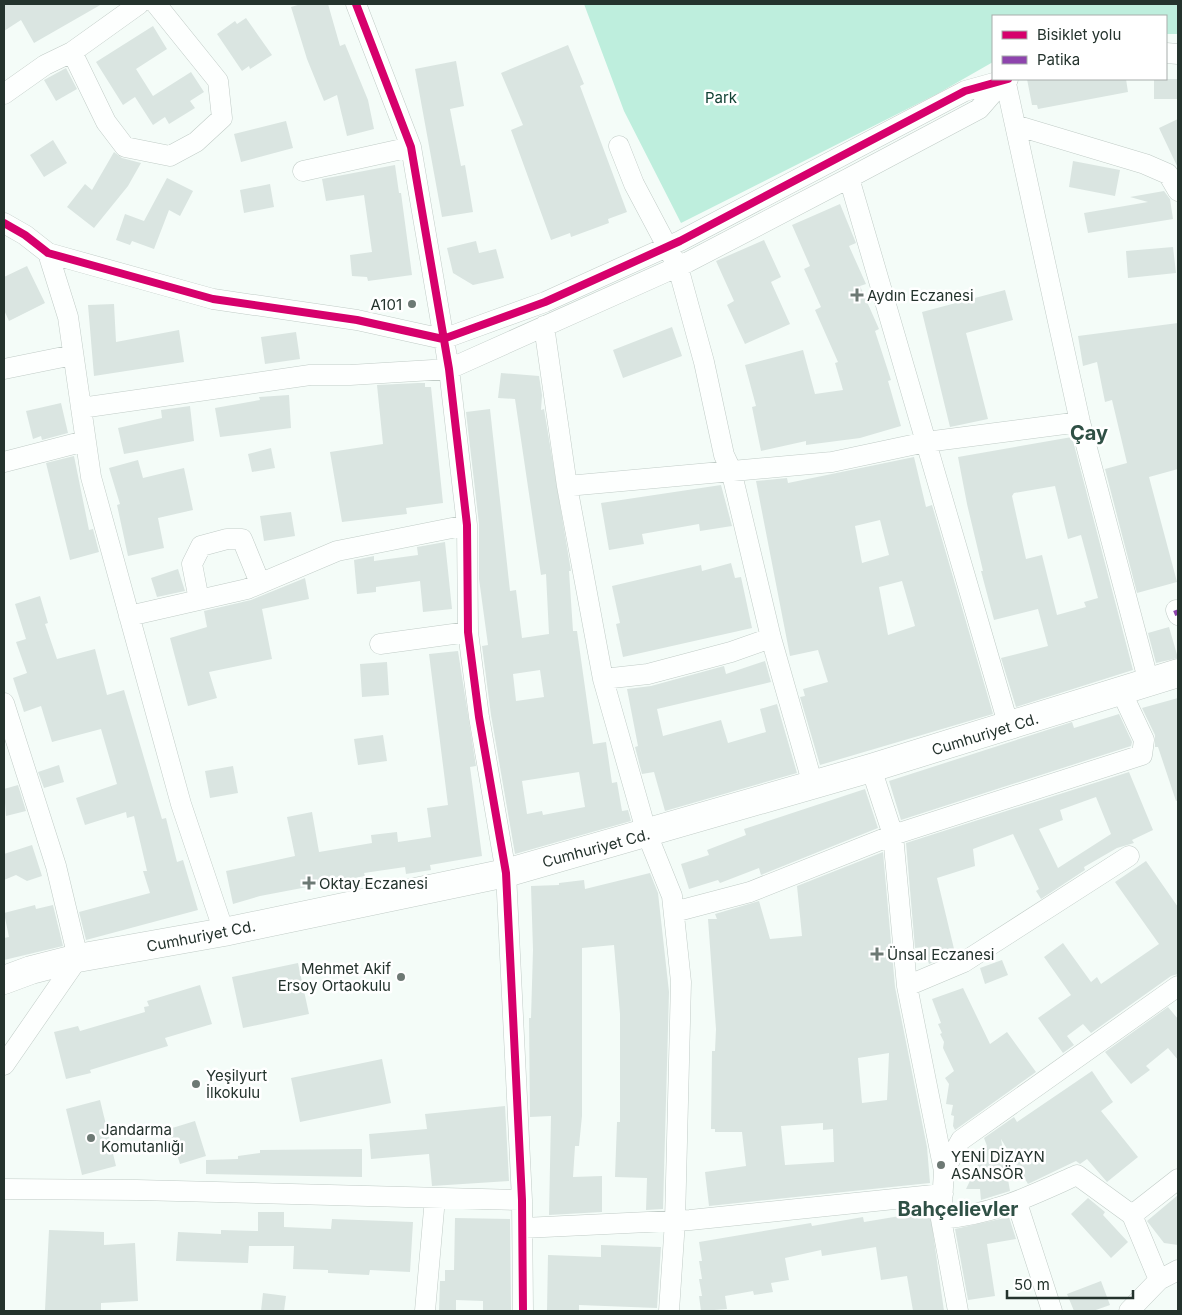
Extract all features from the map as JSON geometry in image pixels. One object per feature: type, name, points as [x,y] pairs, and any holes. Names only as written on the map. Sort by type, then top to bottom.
[{"type":"main road","name":"Cumhuriyet Cd.","points":[[4,980],[31,970],[78,958],[224,932],[506,873],[647,834],[1009,727],[1178,673]]},
{"type":"street","points":[[4,94],[45,65],[72,52],[139,4]]},
{"type":"street","points":[[72,52],[106,122],[126,147],[170,156],[196,142],[222,118],[218,80],[156,4]]},
{"type":"street","points":[[356,4],[411,147],[449,370],[467,525],[468,632],[479,717],[506,873],[522,1200],[523,1311]]},
{"type":"street","points":[[4,223],[25,235],[48,253],[213,299],[357,320],[443,339],[545,302],[668,246],[965,91],[1004,80]]},
{"type":"street","points":[[81,408],[310,374],[350,375],[449,370],[678,267],[849,178],[979,109],[1006,80]]},
{"type":"street","points":[[1007,80],[1080,422],[1149,682]]},
{"type":"street","points":[[1016,125],[1144,164],[1168,174],[1178,192]]},
{"type":"street","points":[[619,146],[634,184],[678,267],[704,362],[724,455],[731,470],[771,638],[814,785]]},
{"type":"street","points":[[303,171],[411,147]]},
{"type":"street","points":[[849,178],[1009,727]]},
{"type":"street","points":[[48,253],[68,317],[85,441],[92,477],[181,804],[224,932]]},
{"type":"street","points":[[544,326],[567,486],[603,679],[647,834],[672,896],[681,982],[675,1221],[669,1311]]},
{"type":"street","points":[[4,369],[73,355]]},
{"type":"street","points":[[567,486],[832,462],[926,442],[1080,422]]},
{"type":"street","points":[[4,462],[85,441]]},
{"type":"street","points":[[130,616],[260,583],[337,551],[467,525]]},
{"type":"street","points":[[198,600],[192,564],[201,546],[227,540],[242,540],[260,583]]},
{"type":"street","points":[[380,644],[468,632]]},
{"type":"street","points":[[603,679],[648,674],[731,652],[771,638]]},
{"type":"street","points":[[674,912],[750,892],[893,836],[1142,755],[1144,740],[1121,691]]},
{"type":"street","points":[[4,703],[56,866],[78,958],[4,1065]]},
{"type":"street","points":[[871,768],[893,836],[907,986],[944,1171],[941,1219],[958,1311]]},
{"type":"street","points":[[907,986],[964,962],[1129,856]]},
{"type":"street","points":[[944,1171],[961,1140],[1178,986]]},
{"type":"street","points":[[941,1219],[974,1216],[1017,1203],[1077,1175],[1132,1215],[1159,1280]]},
{"type":"street","points":[[1132,1215],[1178,1179]]},
{"type":"street","points":[[4,1189],[137,1190],[522,1200]]},
{"type":"street","points":[[523,1228],[675,1221],[942,1194]]},
{"type":"street","points":[[425,1311],[435,1198]]},
{"type":"street","points":[[1017,1203],[1052,1311]]},
{"type":"street","points":[[1132,1311],[1159,1280],[1178,1270]]},
{"type":"green space","name":"Park","points":[[584,4],[1178,4],[1178,34],[1167,34],[1167,15],[992,15],[992,63],[937,94],[681,223],[624,111]]},
{"type":"building","points":[[4,4],[102,4],[34,43],[21,20],[4,31]]},
{"type":"building","points":[[301,4],[328,4],[340,46],[345,44],[368,100],[374,129],[347,136],[337,95],[324,101],[307,59],[291,7]]},
{"type":"building","points":[[246,18],[272,55],[250,69],[249,66],[242,71],[217,34],[235,21],[237,24]]},
{"type":"building","points":[[153,26],[167,49],[136,69],[153,96],[191,72],[204,92],[190,101],[195,108],[169,124],[165,117],[153,125],[135,97],[123,105],[96,62]]},
{"type":"building","points":[[568,45],[584,84],[580,86],[627,212],[608,219],[609,223],[571,237],[570,233],[551,240],[511,130],[523,125],[501,73]]},
{"type":"building","points":[[456,61],[464,106],[450,109],[461,166],[465,165],[473,212],[442,217],[415,69]]},
{"type":"building","points":[[66,68],[77,89],[56,101],[44,80]]},
{"type":"building","points":[[1178,79],[1178,99],[1154,99],[1154,80]]},
{"type":"building","points":[[1027,80],[1126,80],[1128,92],[1038,109],[1037,105],[1032,105]]},
{"type":"building","points":[[1178,119],[1178,168],[1159,128]]},
{"type":"building","points":[[286,121],[293,148],[241,162],[234,134]]},
{"type":"building","points":[[53,140],[67,163],[44,177],[30,155]]},
{"type":"building","points":[[114,152],[122,158],[141,163],[128,186],[94,228],[67,207],[85,184],[92,190]]},
{"type":"building","points":[[1073,161],[1120,170],[1115,196],[1069,187]]},
{"type":"building","points":[[395,165],[399,193],[401,193],[412,275],[368,281],[367,277],[352,276],[350,255],[372,252],[364,195],[326,201],[322,179]]},
{"type":"building","points":[[167,178],[193,191],[180,216],[169,210],[154,249],[132,241],[130,245],[116,240],[125,214],[144,221]]},
{"type":"building","points":[[270,184],[274,207],[244,213],[240,190]]},
{"type":"building","points":[[1164,191],[1170,199],[1173,219],[1088,233],[1084,213],[1148,202],[1130,197]]},
{"type":"building","points":[[840,204],[856,243],[849,246],[866,284],[860,286],[879,329],[875,331],[891,380],[888,381],[901,426],[860,438],[806,445],[806,441],[761,451],[752,407],[756,406],[745,365],[803,350],[815,394],[843,390],[835,363],[838,362],[815,310],[821,307],[804,269],[810,266],[792,225]]},
{"type":"building","points":[[764,240],[781,277],[771,282],[790,324],[745,344],[727,305],[734,301],[716,261]]},
{"type":"building","points":[[476,241],[479,253],[496,249],[504,278],[473,285],[453,273],[447,248]]},
{"type":"building","points":[[1173,247],[1176,273],[1128,278],[1126,251]]},
{"type":"building","points":[[27,266],[45,303],[9,321],[4,310],[4,277]]},
{"type":"building","points":[[1005,290],[1013,320],[966,333],[988,419],[950,427],[922,312]]},
{"type":"building","points":[[114,304],[116,342],[179,330],[184,362],[94,376],[88,305]]},
{"type":"building","points":[[1178,323],[1178,469],[1149,477],[1177,582],[1137,593],[1105,469],[1127,463],[1112,400],[1105,402],[1097,362],[1083,366],[1078,336]]},
{"type":"building","points":[[672,327],[682,356],[623,378],[613,350]]},
{"type":"building","points":[[296,332],[300,359],[265,364],[261,337]]},
{"type":"building","points":[[501,373],[539,376],[542,395],[541,410],[544,409],[571,571],[569,571],[573,631],[577,631],[593,744],[606,742],[612,783],[617,782],[622,811],[628,810],[631,821],[515,854],[491,715],[482,646],[488,645],[479,579],[479,524],[466,412],[490,409],[510,591],[516,590],[522,638],[549,634],[546,574],[541,575],[515,399],[498,398]],"holes":[[[540,670],[544,697],[516,701],[513,674]],[[579,772],[585,807],[543,815],[542,811],[527,814],[522,781]]]},
{"type":"building","points":[[425,383],[425,387],[431,387],[443,503],[406,508],[407,514],[342,522],[330,452],[383,444],[377,385]]},
{"type":"building","points":[[289,395],[291,428],[220,437],[215,408],[260,400],[259,397]]},
{"type":"building","points":[[61,403],[68,433],[42,440],[41,436],[33,439],[26,411]]},
{"type":"building","points":[[190,406],[194,441],[124,454],[118,428],[162,418],[161,410]]},
{"type":"building","points":[[1072,437],[1133,670],[1016,707],[1001,658],[1048,646],[1038,609],[994,620],[981,571],[983,571],[958,457]],"holes":[[[1055,486],[1068,539],[1081,535],[1098,598],[1084,602],[1086,607],[1057,615],[1042,555],[1026,559],[1012,496],[1014,493]]]},
{"type":"building","points":[[271,448],[275,468],[252,472],[248,454]]},
{"type":"building","points":[[74,456],[89,530],[93,529],[99,552],[70,560],[46,463]]},
{"type":"building","points":[[914,457],[926,507],[932,505],[993,714],[820,765],[800,697],[805,696],[803,689],[828,682],[818,650],[790,656],[756,481],[787,478],[788,483]],"holes":[[[880,520],[889,555],[862,563],[855,526]],[[902,581],[915,626],[888,635],[879,587]]]},
{"type":"building","points":[[138,460],[143,478],[184,468],[193,510],[158,518],[164,548],[128,556],[117,505],[120,504],[109,468]]},
{"type":"building","points":[[721,485],[732,526],[700,531],[699,524],[642,534],[644,544],[609,550],[601,503]]},
{"type":"building","points":[[291,512],[295,536],[264,541],[260,516]]},
{"type":"building","points":[[445,542],[452,609],[423,612],[420,581],[376,587],[376,592],[357,594],[354,560],[374,556],[374,561],[418,555],[417,547]]},
{"type":"building","points":[[731,563],[735,578],[741,577],[752,628],[623,657],[616,624],[620,623],[612,586],[701,565],[702,571]]},
{"type":"building","points":[[178,569],[185,591],[157,597],[151,578]]},
{"type":"building","points":[[305,578],[309,599],[262,609],[272,659],[209,672],[217,698],[188,706],[170,638],[207,627],[204,611],[251,600]]},
{"type":"building","points":[[40,596],[48,623],[45,624],[57,659],[95,649],[107,695],[124,690],[162,819],[166,818],[177,862],[183,860],[198,910],[86,940],[79,912],[150,893],[143,871],[147,871],[134,816],[127,818],[126,812],[85,825],[76,798],[117,784],[101,729],[52,742],[41,706],[24,712],[13,678],[27,673],[16,642],[26,639],[15,604]]},
{"type":"building","points":[[1169,627],[1178,658],[1156,663],[1148,633]]},
{"type":"building","points":[[458,651],[476,766],[470,767],[482,856],[430,865],[431,870],[406,874],[405,867],[364,873],[365,876],[260,896],[233,904],[226,871],[295,856],[287,817],[312,812],[319,852],[372,843],[371,835],[397,832],[398,842],[431,837],[427,808],[448,805],[429,654]]},
{"type":"building","points":[[765,661],[771,682],[657,709],[663,736],[721,720],[728,743],[766,732],[760,709],[777,704],[797,773],[665,811],[654,772],[642,774],[635,747],[638,746],[627,689],[651,686],[724,666],[726,674]]},
{"type":"building","points":[[387,662],[389,695],[362,697],[360,664]]},
{"type":"building","points":[[1178,698],[1178,800],[1176,801],[1158,747],[1155,747],[1155,735],[1142,708]]},
{"type":"building","points":[[1119,714],[1132,742],[1131,746],[901,820],[889,781],[1072,722],[1074,728]]},
{"type":"building","points":[[383,735],[387,761],[358,765],[354,739]]},
{"type":"building","points":[[59,765],[64,782],[44,788],[38,772]]},
{"type":"building","points":[[233,766],[238,793],[210,798],[205,771]]},
{"type":"building","points":[[1129,772],[1153,830],[1132,840],[1134,843],[1117,848],[1084,867],[1085,870],[1041,899],[1036,891],[1039,889],[1013,834],[973,849],[975,866],[937,878],[955,953],[929,964],[924,947],[915,948],[906,843]],"holes":[[[1096,797],[1111,834],[1058,868],[1039,829],[1063,820],[1060,810]]]},
{"type":"building","points":[[18,785],[26,811],[6,816],[4,789]]},
{"type":"building","points":[[865,789],[878,828],[761,875],[759,868],[720,883],[718,880],[689,889],[681,864],[709,855],[707,850],[746,835],[744,829]]},
{"type":"building","points":[[32,845],[42,876],[27,881],[16,875],[4,880],[4,854]]},
{"type":"building","points":[[883,852],[895,987],[927,1147],[930,1183],[709,1206],[705,1172],[746,1166],[742,1132],[715,1132],[715,1129],[711,1129],[712,1051],[715,1051],[716,1029],[708,919],[717,919],[715,914],[759,901],[770,939],[802,936],[797,886]],"holes":[[[889,1053],[887,1100],[862,1103],[858,1058]],[[823,1123],[823,1130],[833,1129],[834,1162],[785,1165],[781,1126]]]},
{"type":"building","points":[[1146,861],[1178,907],[1178,974],[1171,976],[1091,1033],[1083,1024],[1067,1036],[1074,1045],[1063,1053],[1038,1018],[1071,995],[1044,957],[1063,943],[1091,982],[1097,977],[1101,984],[1159,944],[1115,882]]},
{"type":"building","points":[[650,873],[658,893],[669,992],[663,1209],[646,1210],[647,1178],[615,1177],[617,1122],[620,1122],[620,1014],[614,945],[582,948],[582,1116],[579,1146],[575,1146],[573,1177],[602,1176],[602,1212],[549,1215],[551,1116],[530,1117],[529,1018],[531,1018],[533,950],[531,886],[559,885],[559,883],[584,880],[585,889]]},
{"type":"building","points":[[35,905],[36,909],[53,905],[63,946],[4,960],[4,938],[9,937],[4,913]]},
{"type":"building","points":[[1002,960],[1008,975],[985,984],[980,968]]},
{"type":"building","points":[[298,963],[309,1014],[243,1028],[232,977]]},
{"type":"building","points":[[200,985],[212,1024],[165,1038],[168,1046],[90,1070],[91,1073],[66,1079],[54,1032],[78,1026],[80,1031],[145,1012],[144,1007],[149,1006],[147,1001]]},
{"type":"building","points":[[963,988],[990,1044],[1007,1032],[1036,1072],[955,1130],[953,1126],[954,1116],[951,1115],[953,1105],[946,1104],[949,1084],[945,1078],[954,1071],[943,1048],[944,1042],[938,1024],[941,1023],[932,999]]},
{"type":"building","points":[[1168,1007],[1178,1019],[1178,1060],[1168,1048],[1146,1066],[1150,1070],[1131,1084],[1105,1052]]},
{"type":"building","points":[[382,1059],[391,1103],[300,1122],[291,1078]]},
{"type":"building","points":[[1092,1071],[1113,1102],[1101,1111],[1138,1157],[1107,1182],[1087,1159],[1080,1164],[1076,1161],[1028,1184],[1001,1139],[1010,1191],[981,1200],[980,1189],[966,1189],[987,1146],[984,1138],[1014,1117],[1017,1122]]},
{"type":"building","name":"Jandarma Komutanlığı","points":[[100,1100],[116,1166],[82,1175],[66,1109]]},
{"type":"building","points":[[505,1106],[509,1181],[432,1186],[429,1154],[371,1159],[369,1134],[427,1129],[425,1114]]},
{"type":"building","points":[[195,1121],[206,1156],[180,1164],[169,1129]]},
{"type":"building","points":[[362,1149],[362,1177],[206,1174],[206,1160],[238,1159],[238,1156],[260,1153],[260,1150]]},
{"type":"building","points":[[1178,1195],[1178,1245],[1164,1243],[1147,1221]]},
{"type":"building","points":[[1088,1198],[1105,1212],[1103,1215],[1128,1242],[1111,1258],[1071,1214]]},
{"type":"building","points":[[930,1211],[944,1311],[913,1311],[907,1276],[881,1280],[876,1247],[822,1256],[821,1250],[785,1258],[789,1280],[771,1283],[773,1292],[754,1295],[753,1291],[725,1296],[727,1309],[701,1311],[699,1296],[702,1296],[699,1279],[702,1279],[699,1261],[702,1261],[699,1242],[811,1223],[812,1226],[863,1217],[864,1222]]},
{"type":"building","points":[[258,1212],[284,1212],[284,1227],[331,1229],[332,1219],[413,1222],[410,1272],[370,1270],[369,1275],[328,1273],[328,1270],[293,1269],[294,1246],[249,1246],[248,1263],[176,1261],[178,1232],[221,1234],[221,1230],[258,1231]]},
{"type":"building","points":[[1009,1217],[1016,1239],[987,1244],[995,1296],[968,1300],[955,1229]]},
{"type":"building","points":[[455,1218],[510,1219],[511,1311],[483,1311],[483,1301],[456,1300],[456,1311],[439,1311],[440,1281],[445,1281],[445,1270],[454,1270]]},
{"type":"building","points":[[49,1230],[104,1232],[104,1245],[135,1243],[138,1301],[101,1303],[101,1311],[45,1310]]},
{"type":"building","points":[[601,1245],[661,1247],[657,1308],[579,1305],[579,1311],[547,1311],[548,1255],[601,1257]]},
{"type":"building","points":[[1101,1281],[1110,1305],[1093,1311],[1074,1311],[1067,1294]]},
{"type":"building","points":[[263,1293],[286,1296],[284,1311],[261,1311]]},
{"type":"marked path","points":[[1176,610],[1178,615]]},
{"type":"cycle path","points":[[356,4],[411,147],[449,369],[467,525],[468,632],[479,717],[506,873],[522,1200],[523,1311]]},
{"type":"cycle path","points":[[4,223],[25,235],[48,253],[213,299],[357,320],[443,339],[545,302],[680,241],[965,91],[1004,80]]},
{"type":"place","name":"Aydın Eczanesi","points":[[857,295]]},
{"type":"place","name":"A101","points":[[412,304]]},
{"type":"place","name":"Oktay Eczanesi","points":[[309,883]]},
{"type":"place","name":"Ünsal Eczanesi","points":[[877,954]]},
{"type":"place","name":"Mehmet Akif Ersoy Ortaokulu","points":[[401,977]]},
{"type":"place","name":"Yeşilyurt İlkokulu","points":[[196,1084]]},
{"type":"place","name":"Jandarma Komutanlığı","points":[[91,1138]]},
{"type":"place","name":"YENİ DİZAYN ASANSÖR","points":[[941,1165]]},
{"type":"district","name":"Çay","points":[[1089,433]]},
{"type":"district","name":"Bahçelievler","points":[[958,1209]]}]
